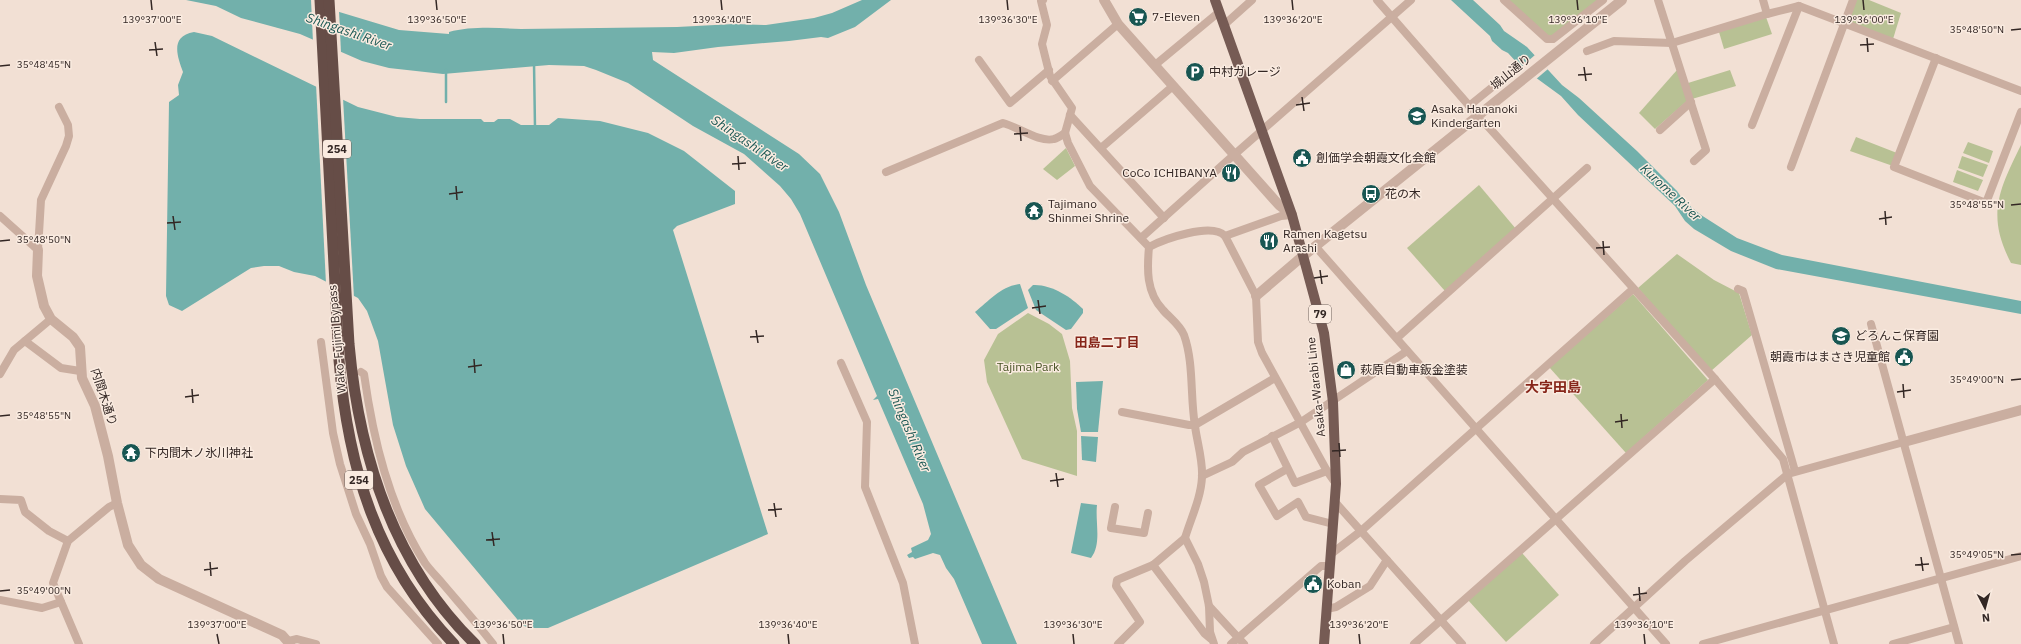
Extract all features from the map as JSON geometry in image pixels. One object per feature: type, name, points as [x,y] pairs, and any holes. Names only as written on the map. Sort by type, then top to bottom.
[{"type":"highway","name":"Wako-Fujimi Bypass","points":[[320,0],[335,291],[344,406],[350,445],[360,484],[380,536],[396,566],[420,604],[454,644]]},
{"type":"highway","name":"Wako-Fujimi Bypass","points":[[330,0],[345,298],[350,361],[357,411],[367,456],[381,498],[399,539],[422,579],[448,615],[475,644]]},
{"type":"main road","name":"Asaka-Warabi Line","points":[[1215,0],[1292,215],[1324,332],[1333,402],[1336,484],[1324,644]]},
{"type":"street","points":[[1041,0],[1047,25],[1042,44],[1048,70],[1052,81],[1072,108],[1065,133],[1068,143],[1090,186],[1149,247],[1146,269],[1148,281],[1156,300],[1162,309],[1178,325],[1187,345],[1202,476],[1194,515],[1185,538],[1153,565],[1117,580],[1116,586],[1140,622],[1118,644]]},
{"type":"street","points":[[1104,0],[1118,24],[1279,205],[1292,215]]},
{"type":"street","points":[[1224,25],[1252,0]]},
{"type":"street","points":[[1377,0],[1470,108],[1506,76]]},
{"type":"street","points":[[1141,238],[1234,154],[1411,0]]},
{"type":"street","points":[[1504,0],[1547,39],[1553,39],[1603,0]]},
{"type":"street","name":"城山通り","points":[[1256,296],[1315,246],[1622,0]]},
{"type":"street","points":[[1658,0],[1706,150],[1694,162]]},
{"type":"street","points":[[1763,0],[1767,14]]},
{"type":"street","points":[[1791,167],[1853,0]]},
{"type":"street","points":[[1587,52],[1614,40],[1672,43],[1767,14],[1799,6],[2021,91]]},
{"type":"street","points":[[1752,125],[1799,6]]},
{"type":"street","points":[[1155,65],[1219,12]]},
{"type":"street","points":[[1052,81],[1103,35],[1118,24]]},
{"type":"street","points":[[1936,58],[1894,167],[1986,203],[2021,112]]},
{"type":"street","points":[[979,60],[1010,103],[1048,70]]},
{"type":"street","points":[[1101,148],[1173,86]]},
{"type":"street","points":[[1660,130],[1691,102]]},
{"type":"street","name":"内間木通り","points":[[58,107],[68,125],[69,136],[66,146],[41,200],[37,282],[44,306],[51,319],[78,344],[80,353],[80,371],[93,400],[103,435],[117,503],[128,545],[138,562],[148,572],[159,579],[282,635],[289,643]]},
{"type":"street","points":[[1070,115],[1164,218]]},
{"type":"street","points":[[1484,122],[1715,380],[1783,459],[1791,473]]},
{"type":"street","points":[[886,172],[1004,123],[1015,126],[1039,138],[1054,139],[1065,133]]},
{"type":"street","points":[[1397,338],[1587,168]]},
{"type":"street","points":[[1225,236],[1281,216],[1292,215]]},
{"type":"street","points":[[0,216],[38,250]]},
{"type":"street","points":[[1149,247],[1178,236],[1197,232],[1216,230],[1222,232],[1256,296],[1258,342],[1275,378],[1301,422],[1327,471],[1336,484]]},
{"type":"street","points":[[1315,246],[1666,644]]},
{"type":"street","points":[[1331,554],[1361,531],[1633,289]]},
{"type":"street","points":[[1738,289],[1743,291],[1834,644]]},
{"type":"street","points":[[0,374],[14,350],[51,319]]},
{"type":"street","points":[[1871,324],[1942,577],[1959,644]]},
{"type":"street","points":[[25,341],[61,368],[80,371]]},
{"type":"street","points":[[321,342],[328,376],[340,464],[356,514],[376,558],[381,576],[387,587],[438,644]]},
{"type":"street","points":[[1202,476],[1232,462],[1243,452],[1301,422],[1407,351]]},
{"type":"street","points":[[841,363],[867,422],[866,487],[903,583],[915,644]]},
{"type":"street","points":[[361,372],[364,374],[371,421],[381,461],[392,495],[411,537],[426,564],[494,644]]},
{"type":"street","points":[[1122,412],[1189,426],[1195,425],[1275,378]]},
{"type":"street","points":[[1414,644],[1715,380]]},
{"type":"street","points":[[1594,644],[1685,561],[1791,473],[2021,410]]},
{"type":"street","points":[[1272,436],[1295,483],[1327,471]]},
{"type":"street","points":[[1287,469],[1259,485],[1277,516],[1298,502],[1306,517],[1333,524]]},
{"type":"street","points":[[0,499],[21,500],[25,512],[49,531],[68,541]]},
{"type":"street","points":[[1335,502],[1462,644]]},
{"type":"street","points":[[79,644],[53,583],[68,541],[109,507],[117,503]]},
{"type":"street","points":[[1115,507],[1111,528],[1144,533],[1148,513]]},
{"type":"street","points":[[1185,538],[1198,564],[1209,606],[1212,642]]},
{"type":"street","points":[[1702,644],[2021,556]]},
{"type":"street","points":[[1326,610],[1336,607],[1370,586],[1387,560]]},
{"type":"street","points":[[1153,565],[1212,642]]},
{"type":"street","points":[[1231,644],[1242,641],[1321,566],[1330,566]]},
{"type":"street","points":[[0,600],[42,608],[61,602]]},
{"type":"street","points":[[1209,606],[1242,641]]},
{"type":"street","points":[[1893,644],[1954,627]]},
{"type":"street","points":[[289,643],[297,639],[316,644]]},
{"type":"green space","points":[[1509,0],[1600,0],[1553,37],[1547,37]]},
{"type":"green space","points":[[1856,0],[1869,0],[1901,13],[1893,39],[1847,21]]},
{"type":"green space","points":[[1766,17],[1772,34],[1724,49],[1719,32]]},
{"type":"green space","points":[[1677,70],[1687,101],[1655,129],[1639,113]]},
{"type":"green space","points":[[1730,70],[1736,86],[1692,99],[1688,83]]},
{"type":"green space","points":[[1856,137],[1897,153],[1893,166],[1850,151]]},
{"type":"green space","points":[[1968,142],[1993,151],[1989,163],[1963,153]]},
{"type":"green space","points":[[2021,145],[2021,265],[2011,263],[2003,246],[1997,216],[1998,203],[2002,189]]},
{"type":"green space","points":[[1066,148],[1075,166],[1057,180],[1043,169]]},
{"type":"green space","points":[[1962,156],[1988,165],[1983,177],[1958,168]]},
{"type":"green space","points":[[1957,170],[1983,180],[1978,191],[1953,182]]},
{"type":"green space","points":[[1479,185],[1516,229],[1445,291],[1407,248]]},
{"type":"green space","points":[[1677,254],[1714,280],[1739,293],[1752,335],[1711,371],[1638,288]]},
{"type":"green space","points":[[1633,294],[1708,380],[1626,453],[1549,367]]},
{"type":"green space","name":"Tajima Park","points":[[1028,313],[1049,324],[1062,334],[1070,361],[1072,408],[1077,431],[1077,476],[1022,459],[987,382],[984,360],[998,334]]},
{"type":"green space","points":[[1522,553],[1559,595],[1506,642],[1468,600]]},
{"type":"water","name":"Shingashi River","points":[[186,0],[312,0],[336,11],[399,30],[449,34],[449,32],[458,30],[485,28],[521,29],[677,27],[734,24],[766,25],[814,18],[832,13],[862,0],[891,0],[855,27],[828,38],[821,37],[718,47],[674,53],[652,52],[653,60],[799,154],[820,174],[839,212],[866,285],[1017,644],[982,644],[954,579],[946,568],[940,555],[933,553],[915,559],[913,557],[909,558],[907,555],[912,552],[911,548],[928,540],[931,534],[923,504],[878,399],[873,400],[877,396],[800,214],[791,199],[780,186],[744,154],[693,126],[628,83],[584,66],[549,65],[443,74],[389,68],[362,61],[300,34],[241,18],[216,6]]},
{"type":"water","name":"Kurome River","points":[[1451,0],[1473,0],[1500,25],[1504,31],[1527,47],[1562,85],[1579,98],[1637,151],[1677,191],[1684,201],[1701,215],[1737,238],[1782,255],[2021,301],[2021,314],[1776,269],[1731,251],[1694,229],[1685,221],[1675,206],[1578,115],[1561,96],[1520,66],[1508,53],[1492,41],[1490,36]]},
{"type":"water","points":[[194,32],[212,36],[358,107],[397,117],[420,119],[481,119],[484,122],[494,122],[498,119],[510,119],[521,125],[549,125],[558,118],[600,121],[648,133],[684,151],[735,191],[735,204],[677,226],[673,230],[768,534],[548,628],[529,628],[522,625],[425,509],[406,466],[393,425],[378,341],[367,311],[358,298],[315,276],[294,272],[279,266],[264,266],[251,268],[182,311],[169,305],[166,296],[169,102],[179,95],[178,85],[183,72],[177,48],[178,42],[186,34]]},
{"type":"water","points":[[1020,284],[1028,308],[996,329],[990,329],[975,312],[1001,291],[1013,285]]},
{"type":"water","points":[[1033,285],[1040,285],[1054,289],[1073,300],[1083,309],[1083,313],[1071,329],[1066,330],[1036,310],[1028,290]]},
{"type":"water","points":[[1103,381],[1098,432],[1081,432],[1077,409],[1076,382]]},
{"type":"water","points":[[1081,436],[1098,437],[1096,462],[1082,460]]},
{"type":"water","points":[[1081,503],[1097,505],[1097,540],[1091,558],[1071,553]]},
{"type":"pier","points":[[311,0],[316,0],[339,10],[341,53],[313,42]]},
{"type":"pier","points":[[1535,55],[1548,69],[1535,80],[1520,68]]},
{"type":"pier","points":[[316,84],[343,98],[354,298],[326,284]]},
{"type":"waterway","points":[[534,63],[535,128]]},
{"type":"waterway","points":[[446,70],[446,102]]},
{"type":"place","name":"7-Eleven","points":[[1138,17]]},
{"type":"place","name":"中村ガレージ","points":[[1195,72]]},
{"type":"place","name":"Asaka Hananoki Kindergarten","points":[[1417,116]]},
{"type":"place","name":"創価学会朝霞文化会館","points":[[1302,158]]},
{"type":"place","name":"CoCo ICHIBANYA","points":[[1231,173]]},
{"type":"place","name":"花の木","points":[[1371,194]]},
{"type":"place","name":"Tajimano Shinmei Shrine","points":[[1034,211]]},
{"type":"place","name":"Ramen Kagetsu Arashi","points":[[1269,241]]},
{"type":"place","name":"どろんこ保育園","points":[[1841,336]]},
{"type":"place","name":"朝霞市はまさき児童館","points":[[1904,357]]},
{"type":"place","name":"萩原自動車鈑金塗装","points":[[1346,370]]},
{"type":"place","name":"下内間木ノ氷川神社","points":[[131,453]]},
{"type":"place","name":"Koban","points":[[1313,584]]},
{"type":"district","name":"田島二丁目","points":[[1107,342]]},
{"type":"district","name":"大字田島","points":[[1553,387]]}]
